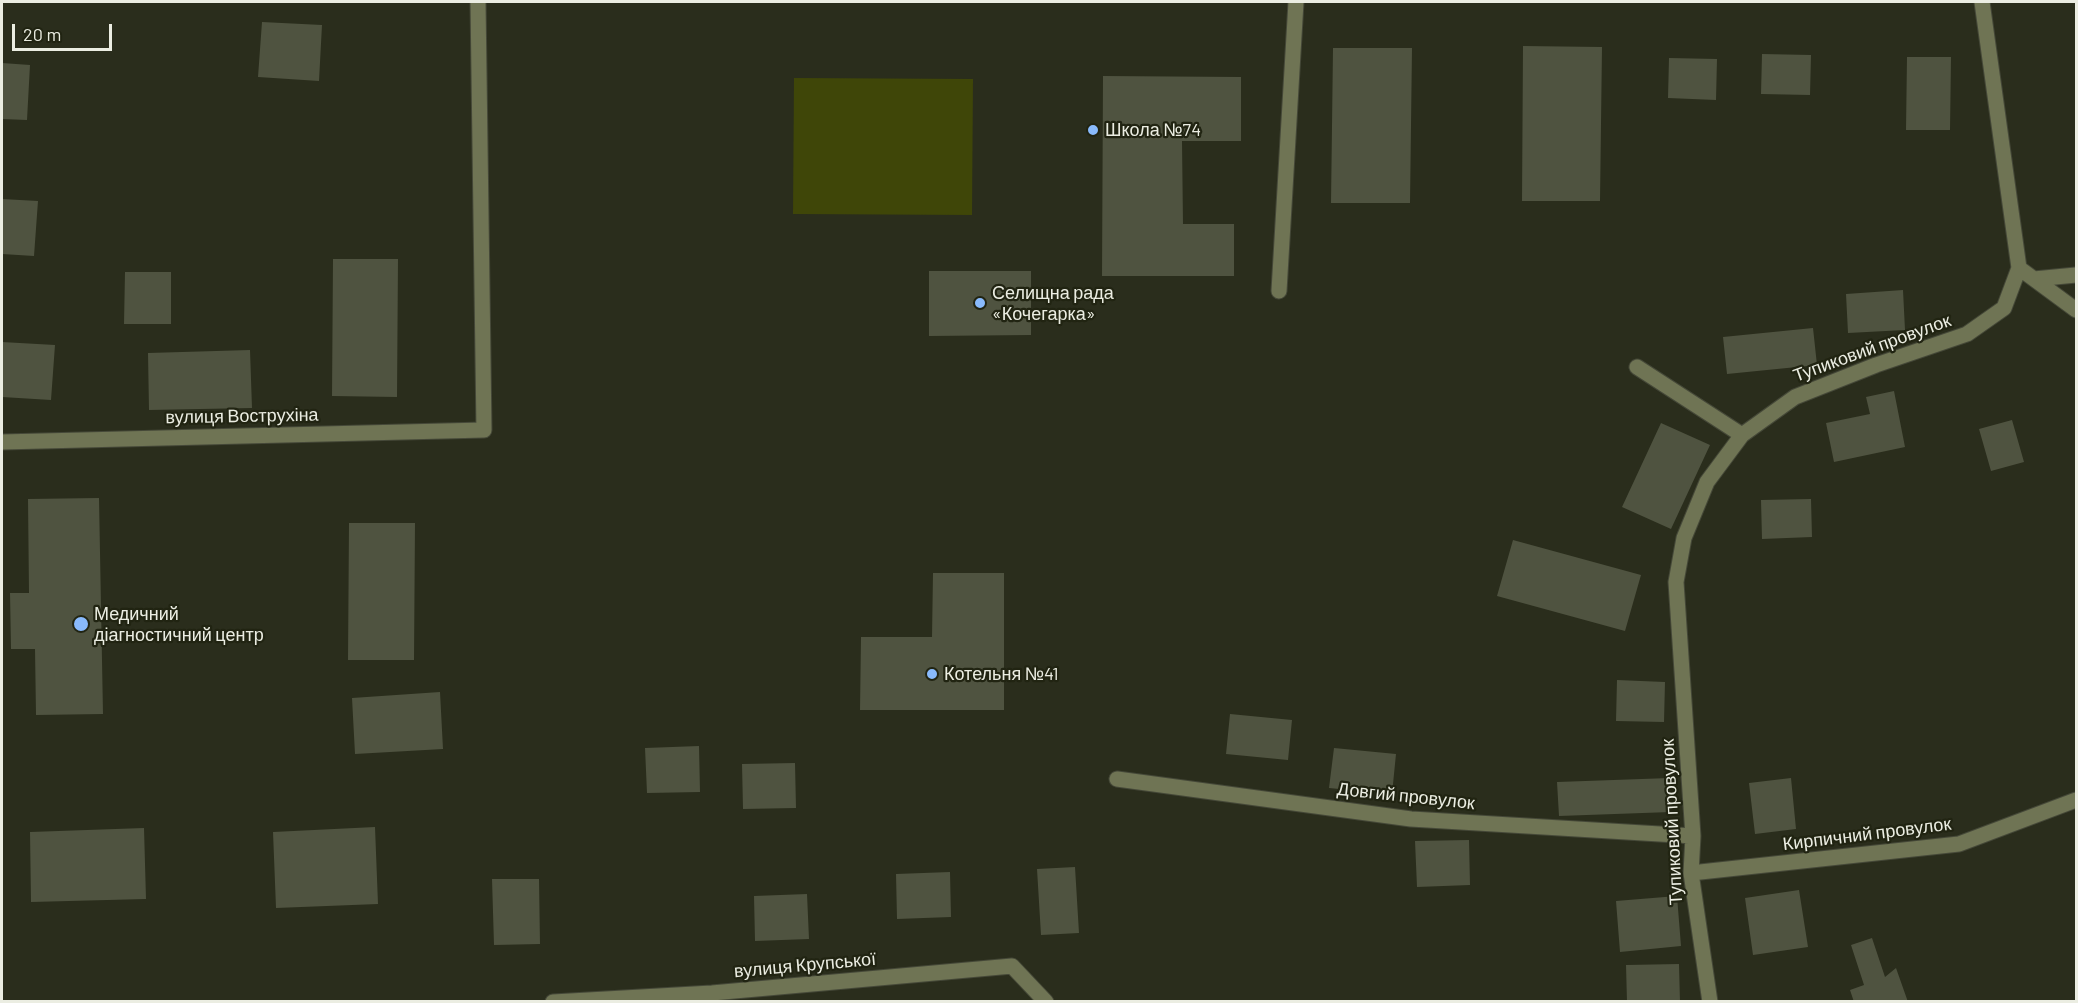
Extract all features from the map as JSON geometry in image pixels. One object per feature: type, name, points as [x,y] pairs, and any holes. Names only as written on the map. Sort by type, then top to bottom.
[{"type":"street","name":"вулиця Вострухіна","points":[[2,442],[484,430],[478,2]]},
{"type":"street","points":[[1279,291],[1296,2]]},
{"type":"street","name":"Тупиковий провулок","points":[[1710,1002],[1691,873],[1693,836],[1676,582],[1684,538],[1707,482],[1742,435],[1795,397],[1875,365],[1967,334],[2004,308],[2019,268],[1982,2]]},
{"type":"street","points":[[2019,268],[2076,310]]},
{"type":"street","points":[[2034,279],[2076,275]]},
{"type":"street","points":[[1637,367],[1742,435]]},
{"type":"street","name":"Довгий провулок","points":[[1116,779],[1410,819],[1693,836]]},
{"type":"street","name":"Кирпичний провулок","points":[[1691,873],[1959,844],[2076,800]]},
{"type":"street","name":"вулиця Крупської","points":[[553,1002],[712,997],[1012,966],[1046,1002]]},
{"type":"green space","points":[[794,78],[973,79],[972,215],[793,214]]},
{"type":"building","points":[[262,22],[322,25],[319,81],[258,77]]},
{"type":"building","points":[[1523,46],[1602,47],[1600,201],[1522,201]]},
{"type":"building","points":[[1333,48],[1412,48],[1410,203],[1331,203]]},
{"type":"building","points":[[1762,54],[1811,55],[1810,95],[1761,94]]},
{"type":"building","points":[[1907,57],[1951,57],[1950,130],[1906,130]]},
{"type":"building","points":[[1669,58],[1717,59],[1716,100],[1668,98]]},
{"type":"building","points":[[2,63],[30,65],[27,120],[2,119]]},
{"type":"building","points":[[1103,76],[1241,77],[1241,141],[1182,141],[1183,224],[1234,224],[1234,276],[1102,276]]},
{"type":"building","points":[[2,199],[38,201],[34,256],[2,254]]},
{"type":"building","points":[[333,259],[398,259],[397,397],[332,396]]},
{"type":"building","name":"Селищна рада «Кочегарка»","points":[[929,271],[1031,271],[1031,335],[929,336]]},
{"type":"building","points":[[125,272],[171,272],[171,324],[124,324]]},
{"type":"building","points":[[1903,290],[1905,330],[1848,333],[1846,294]]},
{"type":"building","points":[[1813,328],[1817,365],[1727,374],[1723,337]]},
{"type":"building","points":[[2,342],[55,345],[51,400],[2,397]]},
{"type":"building","points":[[250,350],[252,408],[149,410],[148,353]]},
{"type":"building","points":[[1894,391],[1905,447],[1834,462],[1826,423],[1870,414],[1866,397]]},
{"type":"building","points":[[2012,420],[2024,462],[1991,471],[1979,429]]},
{"type":"building","points":[[1661,423],[1710,445],[1671,529],[1622,507]]},
{"type":"building","points":[[99,498],[103,714],[36,715],[35,649],[11,649],[10,593],[29,593],[28,499]]},
{"type":"building","points":[[1811,499],[1812,537],[1762,539],[1761,500]]},
{"type":"building","points":[[349,523],[415,523],[414,660],[348,660]]},
{"type":"building","points":[[1513,540],[1641,575],[1625,631],[1497,596]]},
{"type":"building","name":"Котельня №41","points":[[933,573],[1004,573],[1004,710],[860,710],[861,637],[932,637]]},
{"type":"building","points":[[1617,680],[1665,682],[1664,722],[1616,721]]},
{"type":"building","points":[[440,692],[443,749],[355,754],[352,698]]},
{"type":"building","points":[[1230,714],[1292,720],[1288,760],[1226,754]]},
{"type":"building","points":[[699,746],[700,792],[647,793],[645,748]]},
{"type":"building","points":[[1334,748],[1396,754],[1392,794],[1329,788]]},
{"type":"building","points":[[795,763],[796,808],[743,809],[742,764]]},
{"type":"building","points":[[1670,778],[1671,812],[1559,816],[1557,782]]},
{"type":"building","points":[[1791,778],[1796,829],[1755,834],[1749,783]]},
{"type":"building","points":[[375,827],[378,904],[276,908],[273,832]]},
{"type":"building","points":[[144,828],[146,899],[31,902],[30,832]]},
{"type":"building","points":[[1469,840],[1470,885],[1417,887],[1415,841]]},
{"type":"building","points":[[1075,867],[1079,933],[1041,935],[1037,869]]},
{"type":"building","points":[[950,872],[951,917],[897,919],[896,874]]},
{"type":"building","points":[[492,879],[539,879],[540,944],[494,945]]},
{"type":"building","points":[[1799,890],[1808,947],[1753,955],[1745,898]]},
{"type":"building","points":[[807,894],[809,939],[755,941],[754,896]]},
{"type":"building","points":[[1677,896],[1681,946],[1620,952],[1616,901]]},
{"type":"building","points":[[1872,938],[1885,977],[1896,968],[1908,1002],[1854,1002],[1850,990],[1864,985],[1851,945]]},
{"type":"building","points":[[1679,964],[1680,1002],[1627,1002],[1626,965]]},
{"type":"place","name":"Школа №74","points":[[1093,130]]},
{"type":"place","name":"Селищна рада «Кочегарка»","points":[[980,303]]},
{"type":"place","name":"Медичний діагностичний центр","points":[[81,624]]},
{"type":"place","name":"Котельня №41","points":[[932,674]]}]
